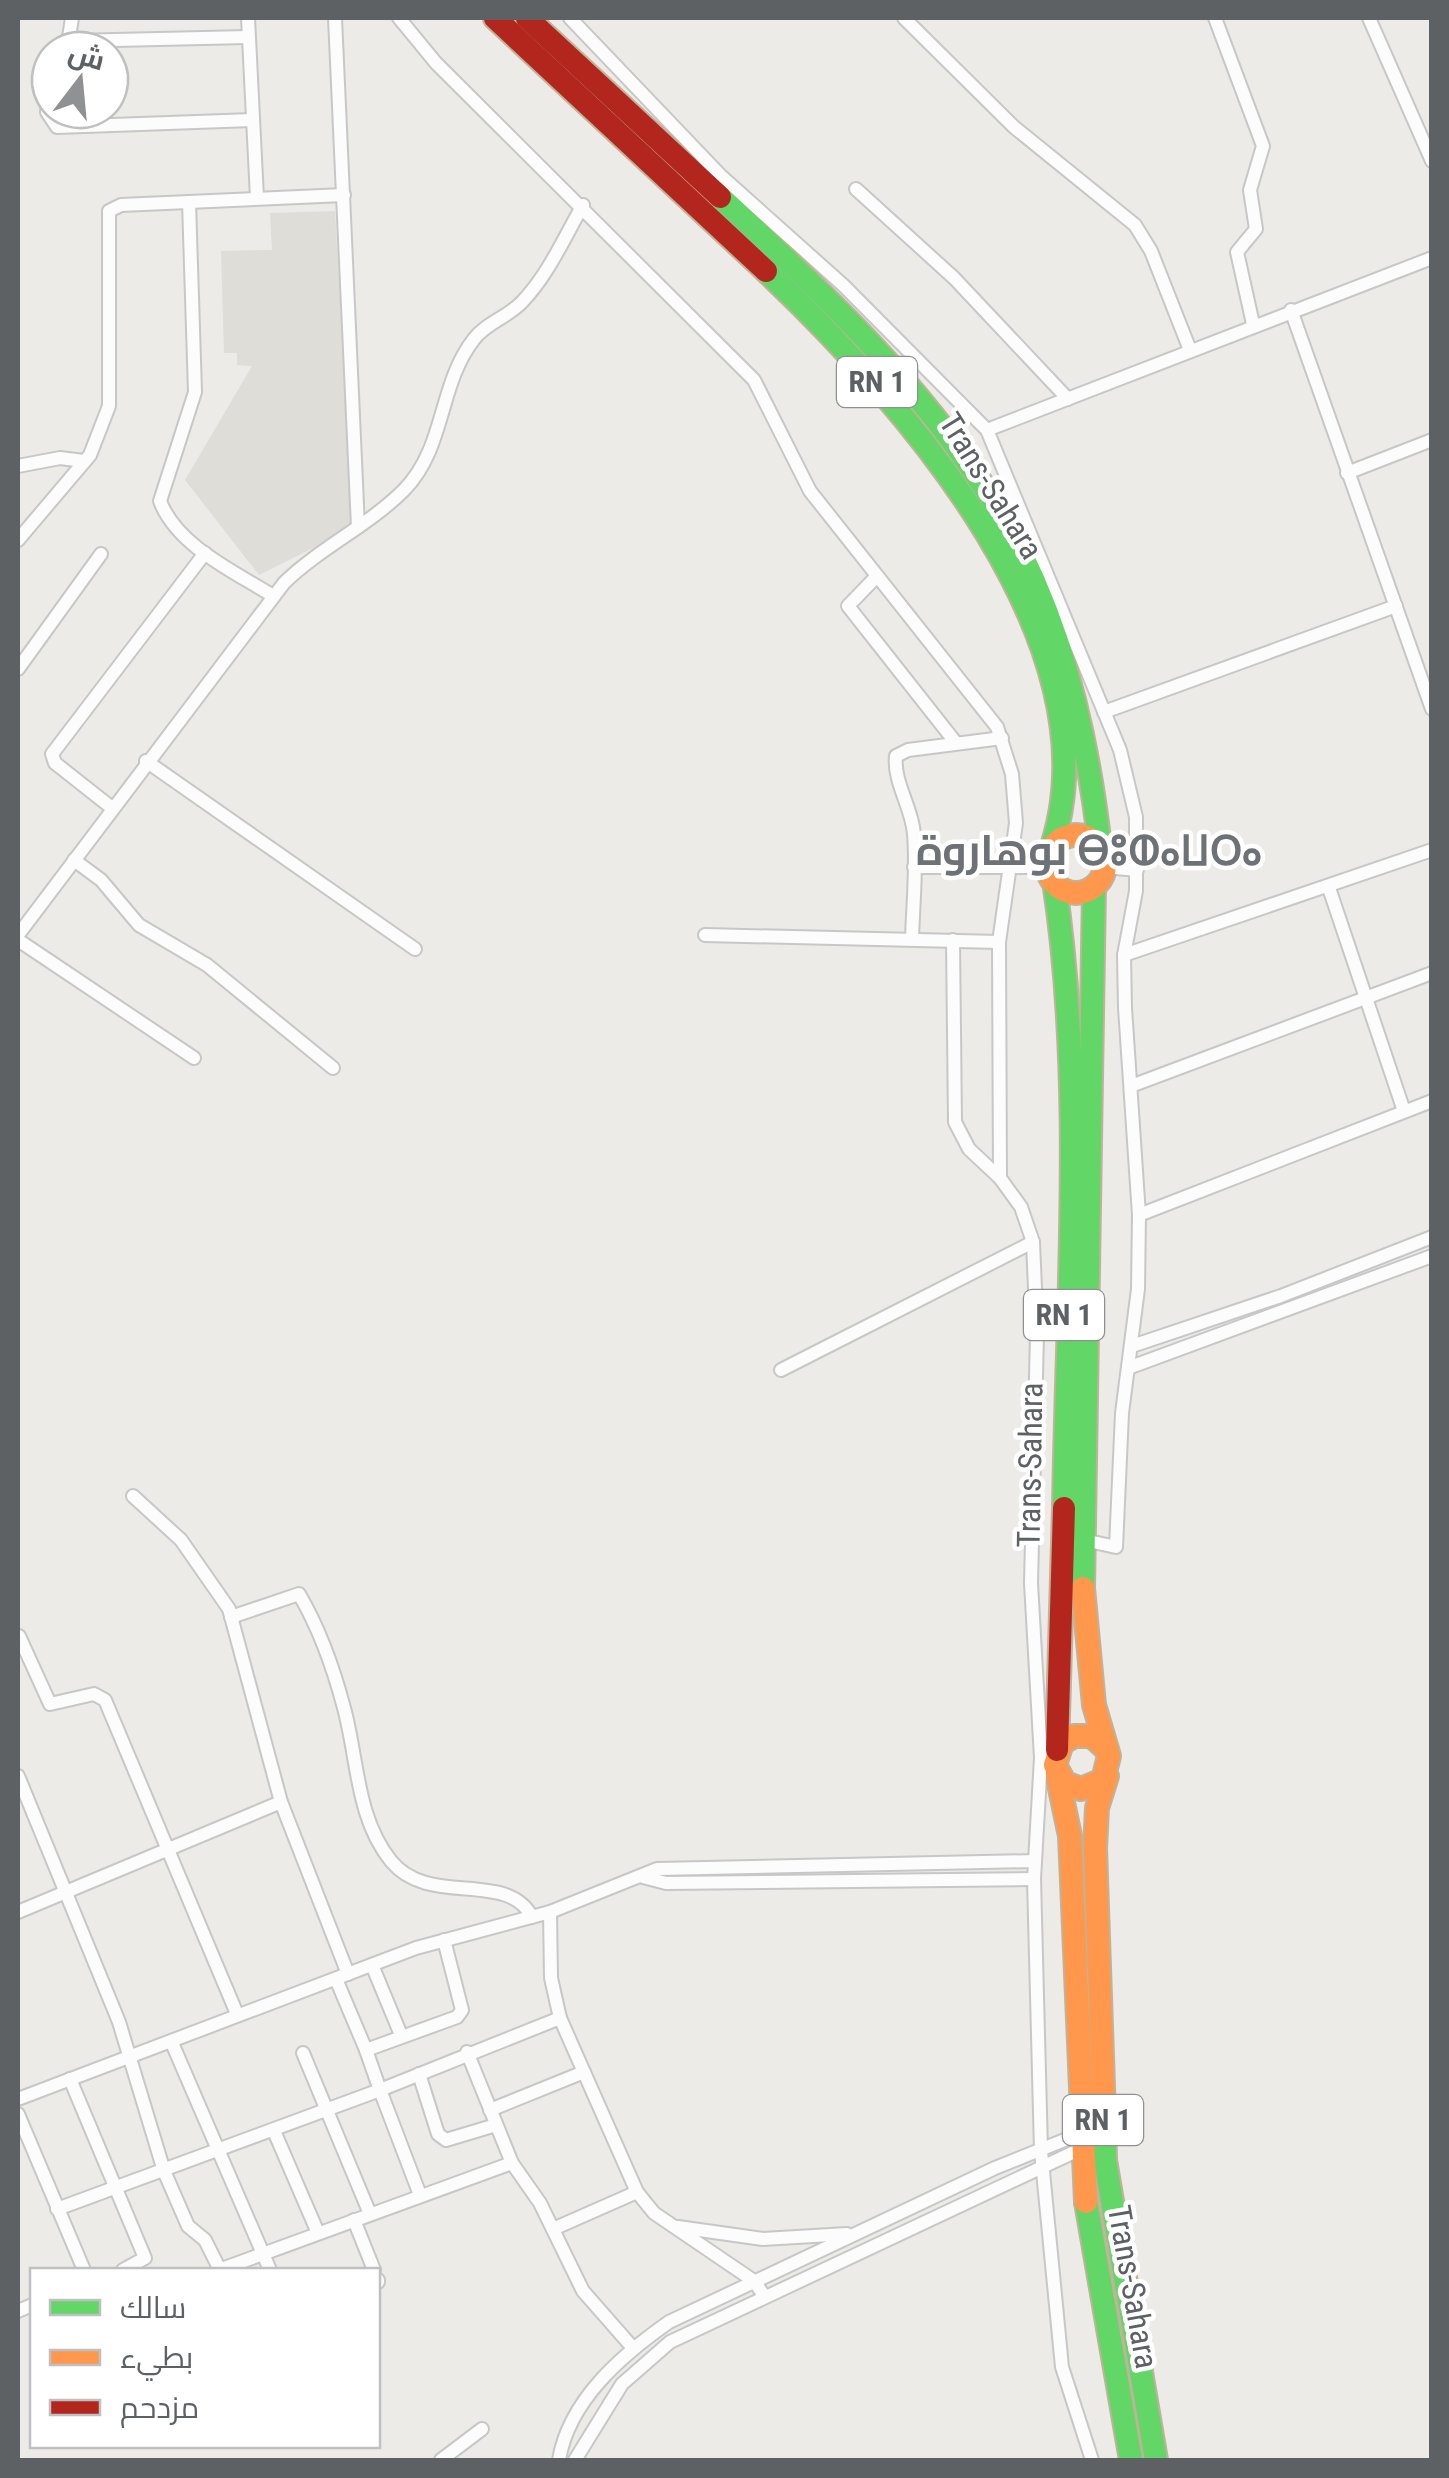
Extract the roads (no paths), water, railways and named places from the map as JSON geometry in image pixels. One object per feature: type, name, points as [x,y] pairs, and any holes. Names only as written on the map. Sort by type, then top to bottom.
[{"type":"highway","name":"Trans-Sahara","points":[[496,18],[819,321],[916,426],[953,476],[1023,602],[1059,714],[1066,815],[1050,867],[1066,960],[1070,1074],[1062,1668],[1052,1757],[1071,1854],[1092,2137],[1113,2224],[1156,2460]]},
{"type":"highway","name":"Trans-Sahara","points":[[527,18],[841,310],[902,373],[985,482],[1039,588],[1076,693],[1093,769],[1100,867],[1084,1540],[1086,1647],[1106,1750]]},
{"type":"highway","points":[[1076,835],[1100,867],[1070,891],[1050,867],[1059,840],[1076,835]]},
{"type":"highway","points":[[1077,1734],[1094,1736],[1106,1750],[1106,1776],[1089,1788],[1072,1787],[1052,1757],[1077,1734]]},
{"type":"highway","name":"Trans-Sahara","points":[[1106,1776],[1097,1808],[1095,1848],[1095,2277],[1131,2460]]},
{"type":"street","points":[[248,18],[258,198]]},
{"type":"street","points":[[335,18],[358,526]]},
{"type":"street","points":[[399,18],[447,74],[754,380],[795,466],[1002,738],[1012,774],[1016,823],[999,942],[1000,1178]]},
{"type":"street","points":[[570,18],[722,176],[843,285],[987,430],[1120,750],[1136,817],[1137,870],[1124,955],[1138,1215],[1116,1547],[1084,1540]]},
{"type":"street","points":[[904,18],[1014,127],[1135,225],[1152,251],[1190,350]]},
{"type":"street","points":[[1215,18],[1263,146],[1250,190],[1256,228],[1237,252],[1254,324]]},
{"type":"street","points":[[1369,18],[1432,162]]},
{"type":"street","points":[[130,43],[248,37]]},
{"type":"street","points":[[130,124],[252,120]]},
{"type":"street","points":[[856,189],[954,278],[1068,398]]},
{"type":"street","points":[[18,540],[84,461],[100,436],[109,406],[109,210],[121,205],[344,196]]},
{"type":"street","points":[[189,202],[195,392],[159,494],[163,509],[176,526],[204,552],[273,596]]},
{"type":"street","points":[[194,1058],[18,938],[146,761],[273,596],[319,552],[404,491],[426,464],[456,370],[474,340],[521,303],[548,267],[583,206]]},
{"type":"street","points":[[987,430],[1432,258]]},
{"type":"street","points":[[1291,310],[1432,709]]},
{"type":"street","points":[[1348,473],[1432,440]]},
{"type":"street","points":[[18,466],[60,458],[84,461]]},
{"type":"street","points":[[112,808],[55,764],[52,754],[204,552]]},
{"type":"street","points":[[18,669],[101,554]]},
{"type":"street","points":[[876,577],[848,606],[956,743]]},
{"type":"street","points":[[1104,712],[1396,606]]},
{"type":"street","points":[[912,938],[914,868],[910,806],[896,772],[896,756],[908,750],[1002,738]]},
{"type":"street","points":[[146,761],[415,950]]},
{"type":"street","points":[[1124,955],[1432,850]]},
{"type":"street","points":[[74,860],[101,880],[139,925],[220,975],[333,1068]]},
{"type":"street","points":[[914,868],[1050,867]]},
{"type":"street","points":[[1100,867],[1137,870]]},
{"type":"street","points":[[1329,888],[1404,1111]]},
{"type":"street","points":[[705,935],[999,942]]},
{"type":"street","points":[[953,940],[955,1122],[969,1149],[1000,1178],[1021,1207],[1033,1242],[1036,1335],[1031,1583],[1052,1757],[1034,1879],[1041,2151],[1062,2367],[1092,2460]]},
{"type":"street","points":[[1130,1086],[1432,973]]},
{"type":"street","points":[[1138,1215],[1432,1101]]},
{"type":"street","points":[[1132,1346],[1432,1237]]},
{"type":"street","points":[[780,1370],[1033,1242]]},
{"type":"street","points":[[1407,1246],[1414,1264]]},
{"type":"street","points":[[1128,1368],[1432,1256]]},
{"type":"street","points":[[1294,1290],[1299,1306]]},
{"type":"street","points":[[132,1496],[182,1540],[215,1582],[231,1617],[282,1802],[420,2195]]},
{"type":"street","points":[[231,1617],[299,1594],[345,1710],[359,1790],[387,1857],[410,1880],[507,1894],[524,1902],[532,1917]]},
{"type":"street","points":[[18,1636],[50,1704],[91,1694],[104,1700],[237,2014]]},
{"type":"street","points":[[18,1776],[64,1895],[105,1984],[164,2171],[188,2226],[205,2240],[219,2268]]},
{"type":"street","points":[[18,1912],[282,1802]]},
{"type":"street","points":[[19,2096],[172,2043],[237,2014],[372,1965],[444,1940],[550,1912],[657,1869],[1035,1861]]},
{"type":"street","points":[[950,1862],[950,1881]]},
{"type":"street","points":[[807,1864],[810,1879]]},
{"type":"street","points":[[705,1865],[706,1882]]},
{"type":"street","points":[[754,1865],[756,1880]]},
{"type":"street","points":[[643,1877],[656,1883],[1034,1879]]},
{"type":"street","points":[[550,1912],[551,1978],[560,2018],[638,2192],[654,2213],[754,2281],[766,2297]]},
{"type":"street","points":[[366,2050],[457,2017],[462,2010],[444,1940]]},
{"type":"street","points":[[372,1965],[401,2035]]},
{"type":"street","points":[[57,2209],[220,2153],[560,2018]]},
{"type":"street","points":[[172,2043],[269,2268]]},
{"type":"street","points":[[467,2052],[512,2162],[584,2291],[633,2348]]},
{"type":"street","points":[[303,2054],[370,2214]]},
{"type":"street","points":[[490,2110],[584,2072]]},
{"type":"street","points":[[419,2074],[438,2134],[446,2140],[496,2125]]},
{"type":"street","points":[[70,2079],[145,2258],[127,2268]]},
{"type":"street","points":[[18,2114],[83,2268]]},
{"type":"street","points":[[274,2131],[318,2233]]},
{"type":"street","points":[[559,2460],[566,2434],[582,2405],[633,2348],[669,2322],[1041,2151],[1092,2137]]},
{"type":"street","points":[[575,2460],[602,2410],[648,2358],[702,2324],[1043,2168],[1092,2137]]},
{"type":"street","points":[[226,2268],[512,2162]]},
{"type":"street","points":[[553,2230],[638,2192]]},
{"type":"street","points":[[354,2220],[373,2268]]},
{"type":"street","points":[[676,2227],[763,2238],[828,2237],[869,2230]]},
{"type":"street","points":[[441,2460],[482,2429]]},
{"type":"district","name":"بوهاروة ⴱⵓⵀⴰⵡⵔⴰ","points":[[1089,850]]}]
